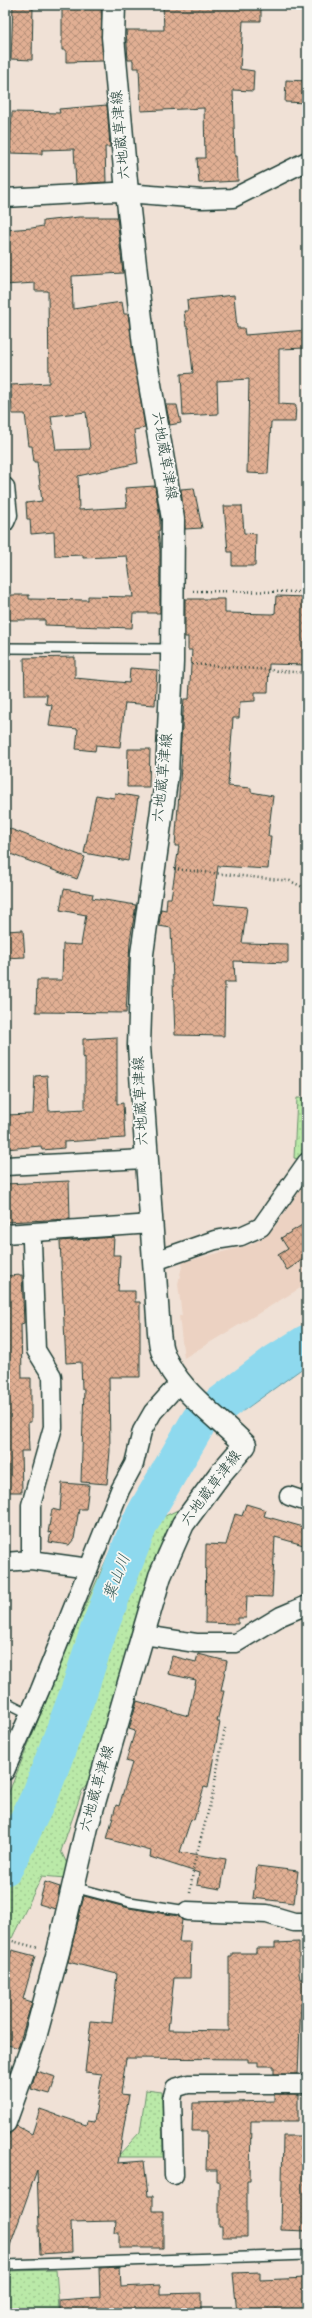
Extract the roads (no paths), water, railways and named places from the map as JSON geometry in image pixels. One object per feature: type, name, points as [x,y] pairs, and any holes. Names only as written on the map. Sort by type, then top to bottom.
[{"type":"main road","name":"六地蔵草津線","points":[[5,2122],[34,2041],[58,1952],[87,1827],[131,1673],[144,1636],[160,1576],[183,1524],[220,1474],[244,1445],[187,1388],[170,1368],[162,1352],[159,1332],[155,1261],[145,1159],[139,1046],[142,954],[167,774],[172,656],[174,520],[145,355],[127,192],[113,37],[114,5]]},
{"type":"street","points":[[5,198],[127,192],[202,199],[233,198],[307,161]]},
{"type":"street","points":[[5,487],[8,515],[5,522]]},
{"type":"street","points":[[5,1166],[145,1159]]},
{"type":"street","points":[[155,1261],[215,1240],[241,1236],[260,1227],[307,1162]]},
{"type":"street","points":[[5,1234],[152,1224]]},
{"type":"street","points":[[31,1560],[31,1505],[53,1427],[52,1376],[36,1350],[32,1242]]},
{"type":"street","points":[[5,1771],[30,1714],[120,1490],[134,1464],[142,1431],[153,1412],[187,1388]]},
{"type":"street","points":[[289,1496],[307,1502]]},
{"type":"street","points":[[5,1562],[31,1560],[89,1568]]},
{"type":"street","points":[[144,1636],[196,1643],[236,1643],[281,1616],[307,1605]]},
{"type":"street","points":[[187,1911],[267,1914],[294,1922],[307,1922]]},
{"type":"street","points":[[174,2175],[172,2099],[175,2088],[188,2084],[307,2084]]},
{"type":"lane","points":[[5,648],[172,656]]},
{"type":"lane","points":[[5,1704],[10,1704],[30,1714]]},
{"type":"lane","points":[[72,1887],[130,1902],[187,1911]]},
{"type":"lane","points":[[5,2265],[307,2256]]},
{"type":"water","points":[[307,1324],[307,1365],[243,1411],[227,1405],[212,1392],[227,1377]]},
{"type":"waterway","name":"葉山川","points":[[5,1867],[41,1793],[79,1691],[99,1629],[139,1525],[150,1505],[199,1421],[275,1363],[307,1343]]}]
